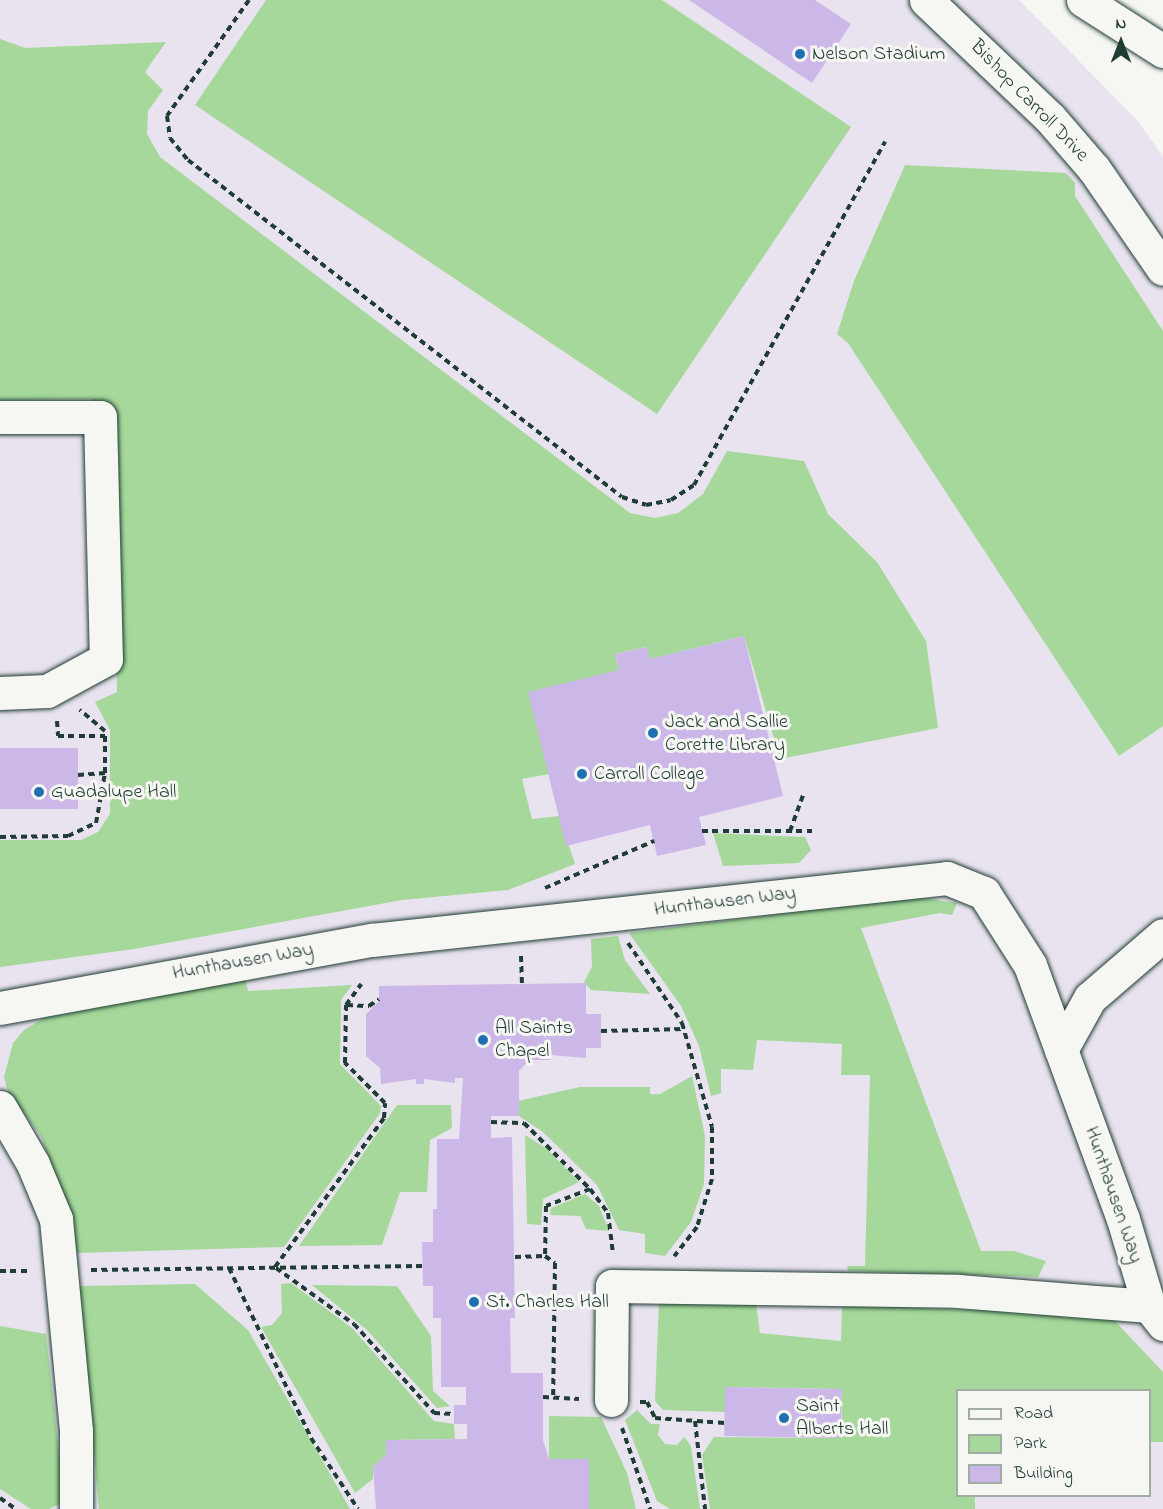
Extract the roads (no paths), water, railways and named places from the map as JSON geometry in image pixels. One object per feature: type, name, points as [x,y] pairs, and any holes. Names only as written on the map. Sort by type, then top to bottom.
[{"type":"street","name":"Bishop Carroll Drive","points":[[926,0],[1050,118],[1094,169],[1163,269]]},
{"type":"street","points":[[1083,0],[1163,51]]},
{"type":"street","points":[[0,417],[100,417],[106,659],[47,692],[0,693]]},
{"type":"street","name":"Hunthausen Way","points":[[0,1008],[372,940],[947,878],[984,893],[1006,924],[1030,965],[1156,1315]]},
{"type":"street","points":[[1061,1050],[1090,998],[1163,935]]},
{"type":"street","points":[[0,1107],[33,1164],[56,1219],[76,1431],[76,1509]]},
{"type":"street","points":[[611,1400],[612,1286],[958,1291],[1156,1315]]},
{"type":"place","name":"Nelson Stadium","points":[[800,54]]},
{"type":"place","name":"Jack and Sallie Corette Library","points":[[653,733]]},
{"type":"place","name":"Carroll College","points":[[582,774]]},
{"type":"place","name":"Guadalupe Hall","points":[[39,792]]},
{"type":"place","name":"All Saints Chapel","points":[[483,1040]]},
{"type":"place","name":"St. Charles Hall","points":[[474,1302]]},
{"type":"place","name":"Saint Alberts Hall","points":[[784,1418]]}]
